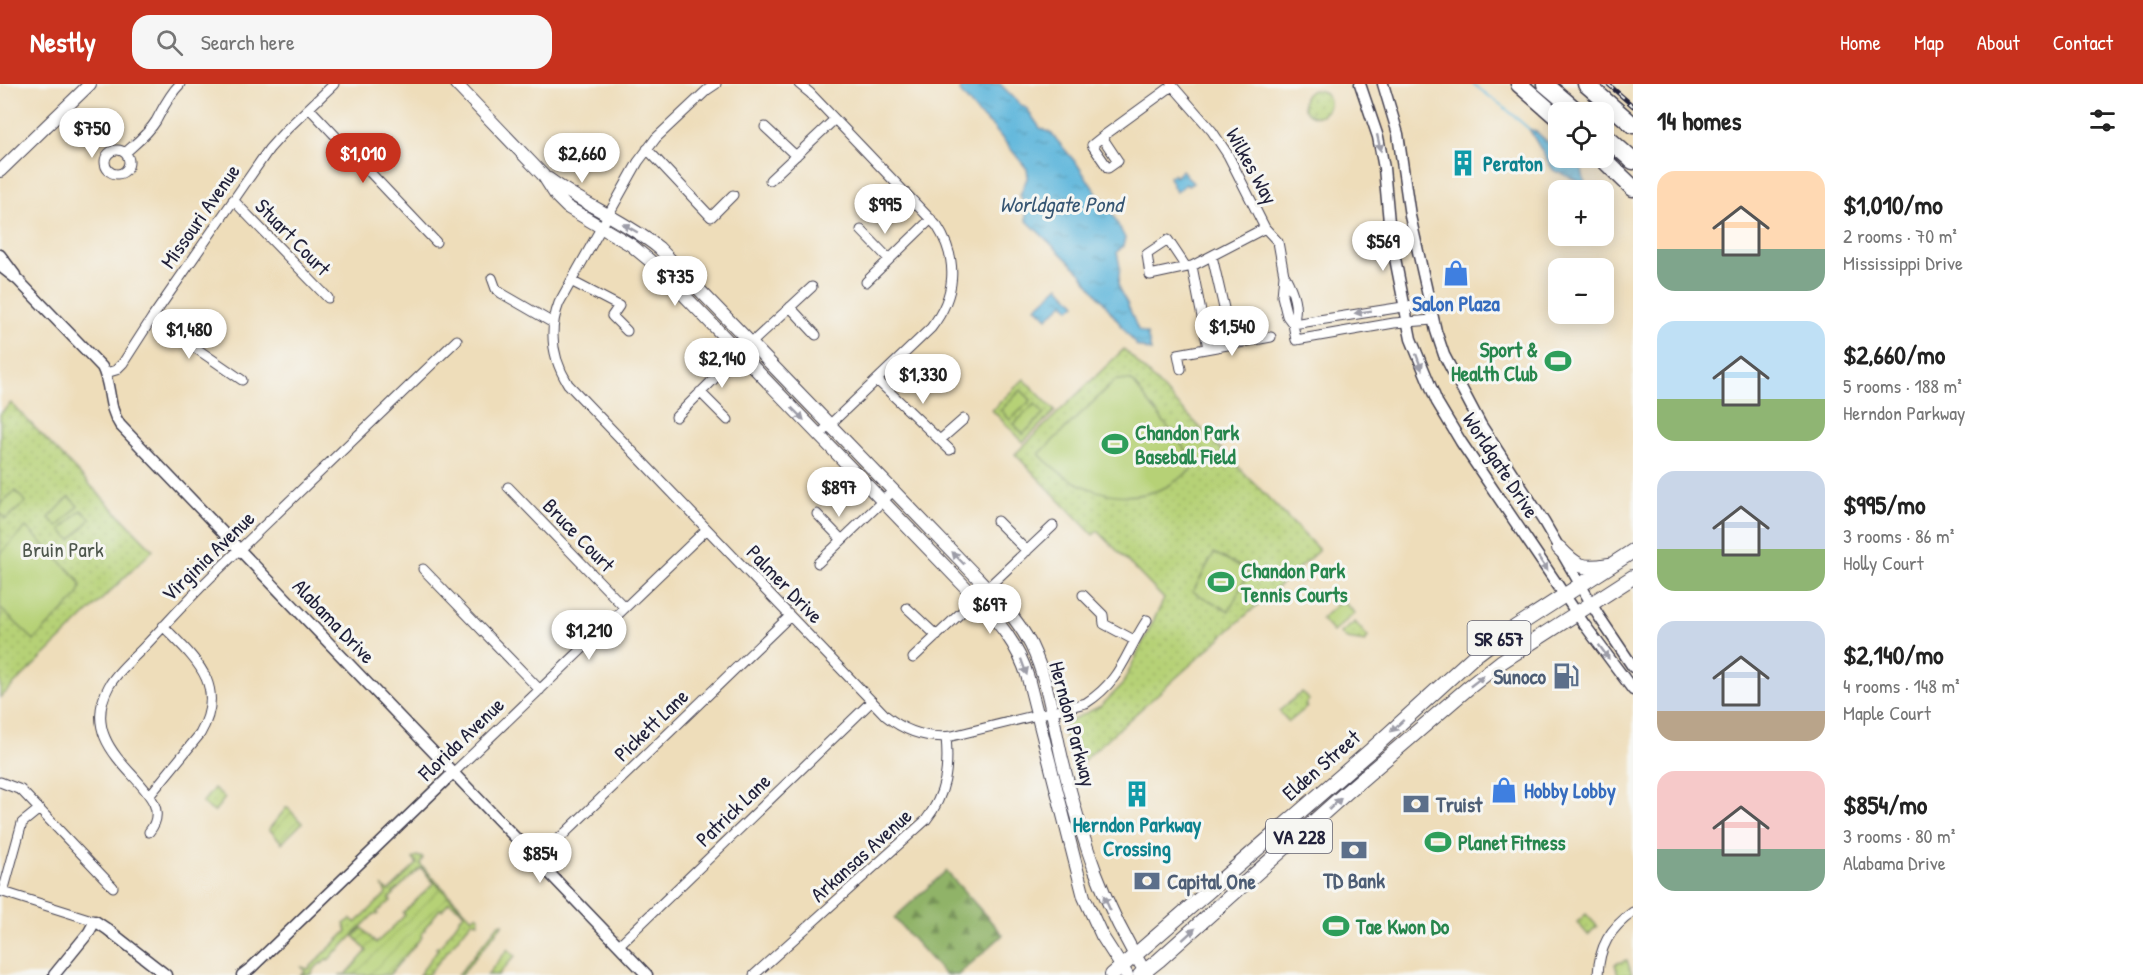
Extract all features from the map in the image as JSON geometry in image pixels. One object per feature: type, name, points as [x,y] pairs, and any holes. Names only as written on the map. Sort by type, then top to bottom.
[{"type":"highway","points":[[1519,84],[1548,109]]},
{"type":"highway","points":[[1545,84],[1566,102]]},
{"type":"highway","points":[[1586,84],[1633,125]]},
{"type":"highway","points":[[1614,144],[1633,161]]},
{"type":"highway","points":[[1612,168],[1633,188]]},
{"type":"main road","points":[[0,171],[90,84]]},
{"type":"main road","name":"Herndon Parkway","points":[[456,84],[543,175],[571,195],[637,232],[659,248],[988,589],[1018,623],[1039,665],[1062,761],[1090,860],[1110,910],[1144,974]]},
{"type":"main road","name":"Herndon Parkway","points":[[543,175],[557,197],[567,207],[631,245],[646,257],[883,501],[1009,635],[1025,668],[1084,897],[1120,972]]},
{"type":"main road","points":[[1559,548],[1570,560],[1583,567],[1613,564]]},
{"type":"main road","name":"SR 657","points":[[1564,596],[1633,550]]},
{"type":"main road","name":"SR 657","points":[[1577,614],[1633,578]]},
{"type":"main road","name":"Elden Street","points":[[1120,972],[1134,955],[1282,828],[1473,657],[1564,596]]},
{"type":"main road","name":"Elden Street","points":[[1144,974],[1453,701],[1501,662],[1577,614]]},
{"type":"street","points":[[125,153],[143,137],[180,84]]},
{"type":"street","name":"Missouri Avenue","points":[[105,374],[116,370],[123,363],[269,149],[334,84]]},
{"type":"street","name":"Palmer Drive","points":[[716,84],[647,148],[559,303],[552,336],[555,355],[568,384],[872,701],[905,729],[928,736],[946,737],[1086,703],[1106,688],[1122,668],[1134,640],[1147,620]]},
{"type":"street","points":[[799,84],[931,219],[944,236],[951,258],[950,296],[931,328],[819,435]]},
{"type":"street","name":"Worldgate Drive","points":[[1360,84],[1378,137],[1384,168],[1390,232],[1411,339],[1437,402],[1467,452],[1564,596],[1633,690]]},
{"type":"street","name":"Worldgate Drive","points":[[1383,84],[1398,134],[1410,216],[1429,303],[1439,343],[1450,370],[1478,420],[1633,667]]},
{"type":"street","points":[[1102,137],[1171,85]]},
{"type":"street","name":"Wilkes Way","points":[[1171,85],[1212,131],[1228,155],[1265,228],[1278,242],[1284,275],[1282,296],[1287,316],[1293,324],[1296,340],[1407,322]]},
{"type":"street","points":[[309,108],[436,242]]},
{"type":"street","points":[[770,180],[835,119]]},
{"type":"street","points":[[765,127],[795,156]]},
{"type":"street","points":[[647,148],[711,217],[734,195]]},
{"type":"street","name":"Stuart Court","points":[[233,200],[328,298]]},
{"type":"street","points":[[866,282],[931,219]]},
{"type":"street","points":[[1208,348],[1189,267],[1168,240],[1147,254],[1150,276],[1189,267],[1265,228]]},
{"type":"street","points":[[861,230],[889,259]]},
{"type":"street","name":"Alabama Drive","points":[[0,255],[18,280]]},
{"type":"street","points":[[1212,256],[1232,343]]},
{"type":"street","name":"Alabama Drive","points":[[0,266],[18,280],[102,367],[111,408],[120,425],[647,975]]},
{"type":"street","points":[[492,278],[496,289],[501,293],[553,323]]},
{"type":"street","points":[[571,281],[619,306],[612,316],[627,331]]},
{"type":"street","points":[[676,417],[750,343],[812,287]]},
{"type":"street","points":[[1293,324],[1404,305],[1429,303]]},
{"type":"street","points":[[790,307],[816,335]]},
{"type":"street","points":[[152,318],[242,380]]},
{"type":"street","points":[[1407,322],[1433,320]]},
{"type":"street","points":[[1181,369],[1178,354],[1271,337]]},
{"type":"street","name":"Virginia Avenue","points":[[150,795],[109,748],[105,738],[101,717],[105,694],[110,684],[163,626],[239,550],[457,340]]},
{"type":"street","points":[[877,380],[950,450]]},
{"type":"street","points":[[700,392],[728,420]]},
{"type":"street","points":[[940,440],[964,418]]},
{"type":"street","name":"Bruce Court","points":[[508,487],[625,608]]},
{"type":"street","points":[[818,563],[893,491]]},
{"type":"street","points":[[817,514],[842,540]]},
{"type":"street","points":[[997,521],[1027,551]]},
{"type":"street","points":[[913,658],[1053,526]]},
{"type":"street","name":"Florida Avenue","points":[[242,975],[707,529]]},
{"type":"street","points":[[423,569],[540,690]]},
{"type":"street","points":[[1083,596],[1103,615],[1104,624],[1134,640]]},
{"type":"street","points":[[907,608],[937,636]]},
{"type":"street","name":"Pickett Lane","points":[[537,860],[790,616]]},
{"type":"street","points":[[148,832],[153,827],[157,814],[150,795],[200,734],[208,718],[211,701],[208,680],[203,670],[163,626]]},
{"type":"street","name":"Patrick Lane","points":[[619,945],[872,701]]},
{"type":"street","name":"Arkansas Avenue","points":[[754,975],[926,820],[937,804],[944,785],[948,759],[946,737]]},
{"type":"street","points":[[0,782],[21,790],[113,887]]},
{"type":"street","points":[[38,810],[22,823],[1,891],[95,921],[166,975]]},
{"type":"street","points":[[1598,975],[1599,957],[1603,945],[1613,929],[1633,912]]},
{"type":"street","points":[[54,975],[89,932],[95,921]]},
{"type":"green space","points":[[1316,90],[1325,94],[1329,103],[1325,112],[1316,116],[1307,112],[1303,103],[1307,94]]},
{"type":"green space","points":[[1124,349],[1319,550],[1074,769],[1064,732],[1065,726],[1069,721],[1101,706],[1122,685],[1164,599],[1098,531],[1093,535],[1015,454]]},
{"type":"green space","points":[[1024,379],[1055,411],[1023,442],[992,410]]},
{"type":"green space","name":"Chandon Park Baseball Field","points":[[1116,380],[1132,381],[1197,465],[1166,487],[1149,493],[1132,495],[1114,495],[1098,491],[1066,476],[1039,454]]},
{"type":"green space","points":[[1021,390],[1031,400],[1010,420],[1001,410]]},
{"type":"green space","name":"Bruin Park","points":[[11,403],[153,550],[0,698],[0,414]]},
{"type":"green space","points":[[1035,404],[1044,414],[1023,434],[1014,424]]},
{"type":"green space","points":[[15,491],[26,502],[6,519],[0,513],[0,504]]},
{"type":"green space","points":[[69,497],[78,506],[58,527],[49,518]]},
{"type":"green space","points":[[81,510],[91,519],[71,540],[61,530]]},
{"type":"green space","points":[[26,527],[77,578],[81,586],[75,599],[34,640],[0,608],[0,554]]},
{"type":"green space","name":"Chandon Park Tennis Courts","points":[[1214,553],[1249,571],[1229,611],[1193,592]]},
{"type":"green space","points":[[1342,600],[1355,613],[1333,632],[1321,619]]},
{"type":"green space","points":[[1355,622],[1368,637],[1365,642],[1347,639],[1341,633]]},
{"type":"green space","points":[[1302,692],[1309,700],[1305,704],[1307,707],[1289,722],[1279,711]]},
{"type":"green space","points":[[214,788],[225,798],[214,812],[202,803]]},
{"type":"green space","points":[[287,807],[302,823],[282,843],[269,829]]},
{"type":"green space","points":[[417,856],[423,858],[420,864],[472,918],[477,914],[479,917],[478,923],[472,921],[428,975],[419,975],[438,949],[436,948],[442,944],[464,913],[421,868],[393,893],[389,899],[391,901],[377,912],[378,914],[374,914],[328,961],[327,959],[321,963],[312,974],[301,975],[305,972],[302,967],[308,969],[347,931],[344,924],[351,919],[356,923],[386,894],[383,887],[389,891],[417,864],[413,859]]},
{"type":"green space","points":[[421,868],[465,913],[449,902],[442,910],[440,909],[424,929],[422,937],[389,975],[339,975],[346,974],[367,951],[354,936],[362,928],[376,943],[434,883]]},
{"type":"green space","points":[[946,871],[1003,935],[958,975],[945,975],[894,918]]},
{"type":"green space","points":[[1586,914],[1597,926],[1588,935],[1577,922]]},
{"type":"green space","points":[[499,924],[503,924],[461,975],[458,975]]},
{"type":"green space","points":[[508,949],[515,956],[498,975],[487,975]]},
{"type":"green space","points":[[1627,960],[1632,975],[1618,975],[1615,964]]},
{"type":"water","name":"Worldgate Pond","points":[[961,84],[1000,84],[1027,109],[1040,128],[1051,133],[1077,164],[1099,197],[1105,200],[1125,238],[1123,246],[1117,252],[1120,267],[1118,284],[1120,291],[1138,330],[1147,334],[1151,351],[1137,346],[1081,273],[1026,220],[1026,207],[1020,195],[1028,176],[1027,169],[993,127],[979,115],[960,92]]},
{"type":"water","points":[[1529,129],[1535,131],[1548,142],[1548,161]]},
{"type":"water","points":[[1552,168],[1581,168],[1584,180],[1576,180]]},
{"type":"water","points":[[1182,170],[1193,183],[1188,186],[1186,184],[1176,192],[1169,177],[1173,174],[1175,177]]},
{"type":"water","points":[[1059,286],[1076,304],[1070,309],[1064,303],[1047,318],[1036,307]]},
{"type":"waterway","points":[[1473,84],[1529,129]]},
{"type":"railway","points":[[1608,84],[1633,106]]},
{"type":"place","name":"Peraton","points":[[1463,163]]},
{"type":"place","name":"Salon Plaza","points":[[1456,273]]},
{"type":"place","name":"Sport & Health Club","points":[[1558,361]]},
{"type":"place","name":"Chandon Park Baseball Field","points":[[1115,444]]},
{"type":"place","name":"Chandon Park Tennis Courts","points":[[1221,582]]},
{"type":"place","name":"Sunoco","points":[[1566,676]]},
{"type":"place","name":"Hobby Lobby","points":[[1504,790]]},
{"type":"place","name":"Herndon Parkway Crossing","points":[[1137,794]]},
{"type":"place","name":"Truist","points":[[1416,804]]},
{"type":"place","name":"Planet Fitness","points":[[1438,842]]},
{"type":"place","name":"TD Bank","points":[[1354,850]]},
{"type":"place","name":"Capital One","points":[[1147,881]]},
{"type":"place","name":"Tae Kwon Do","points":[[1336,926]]}]
